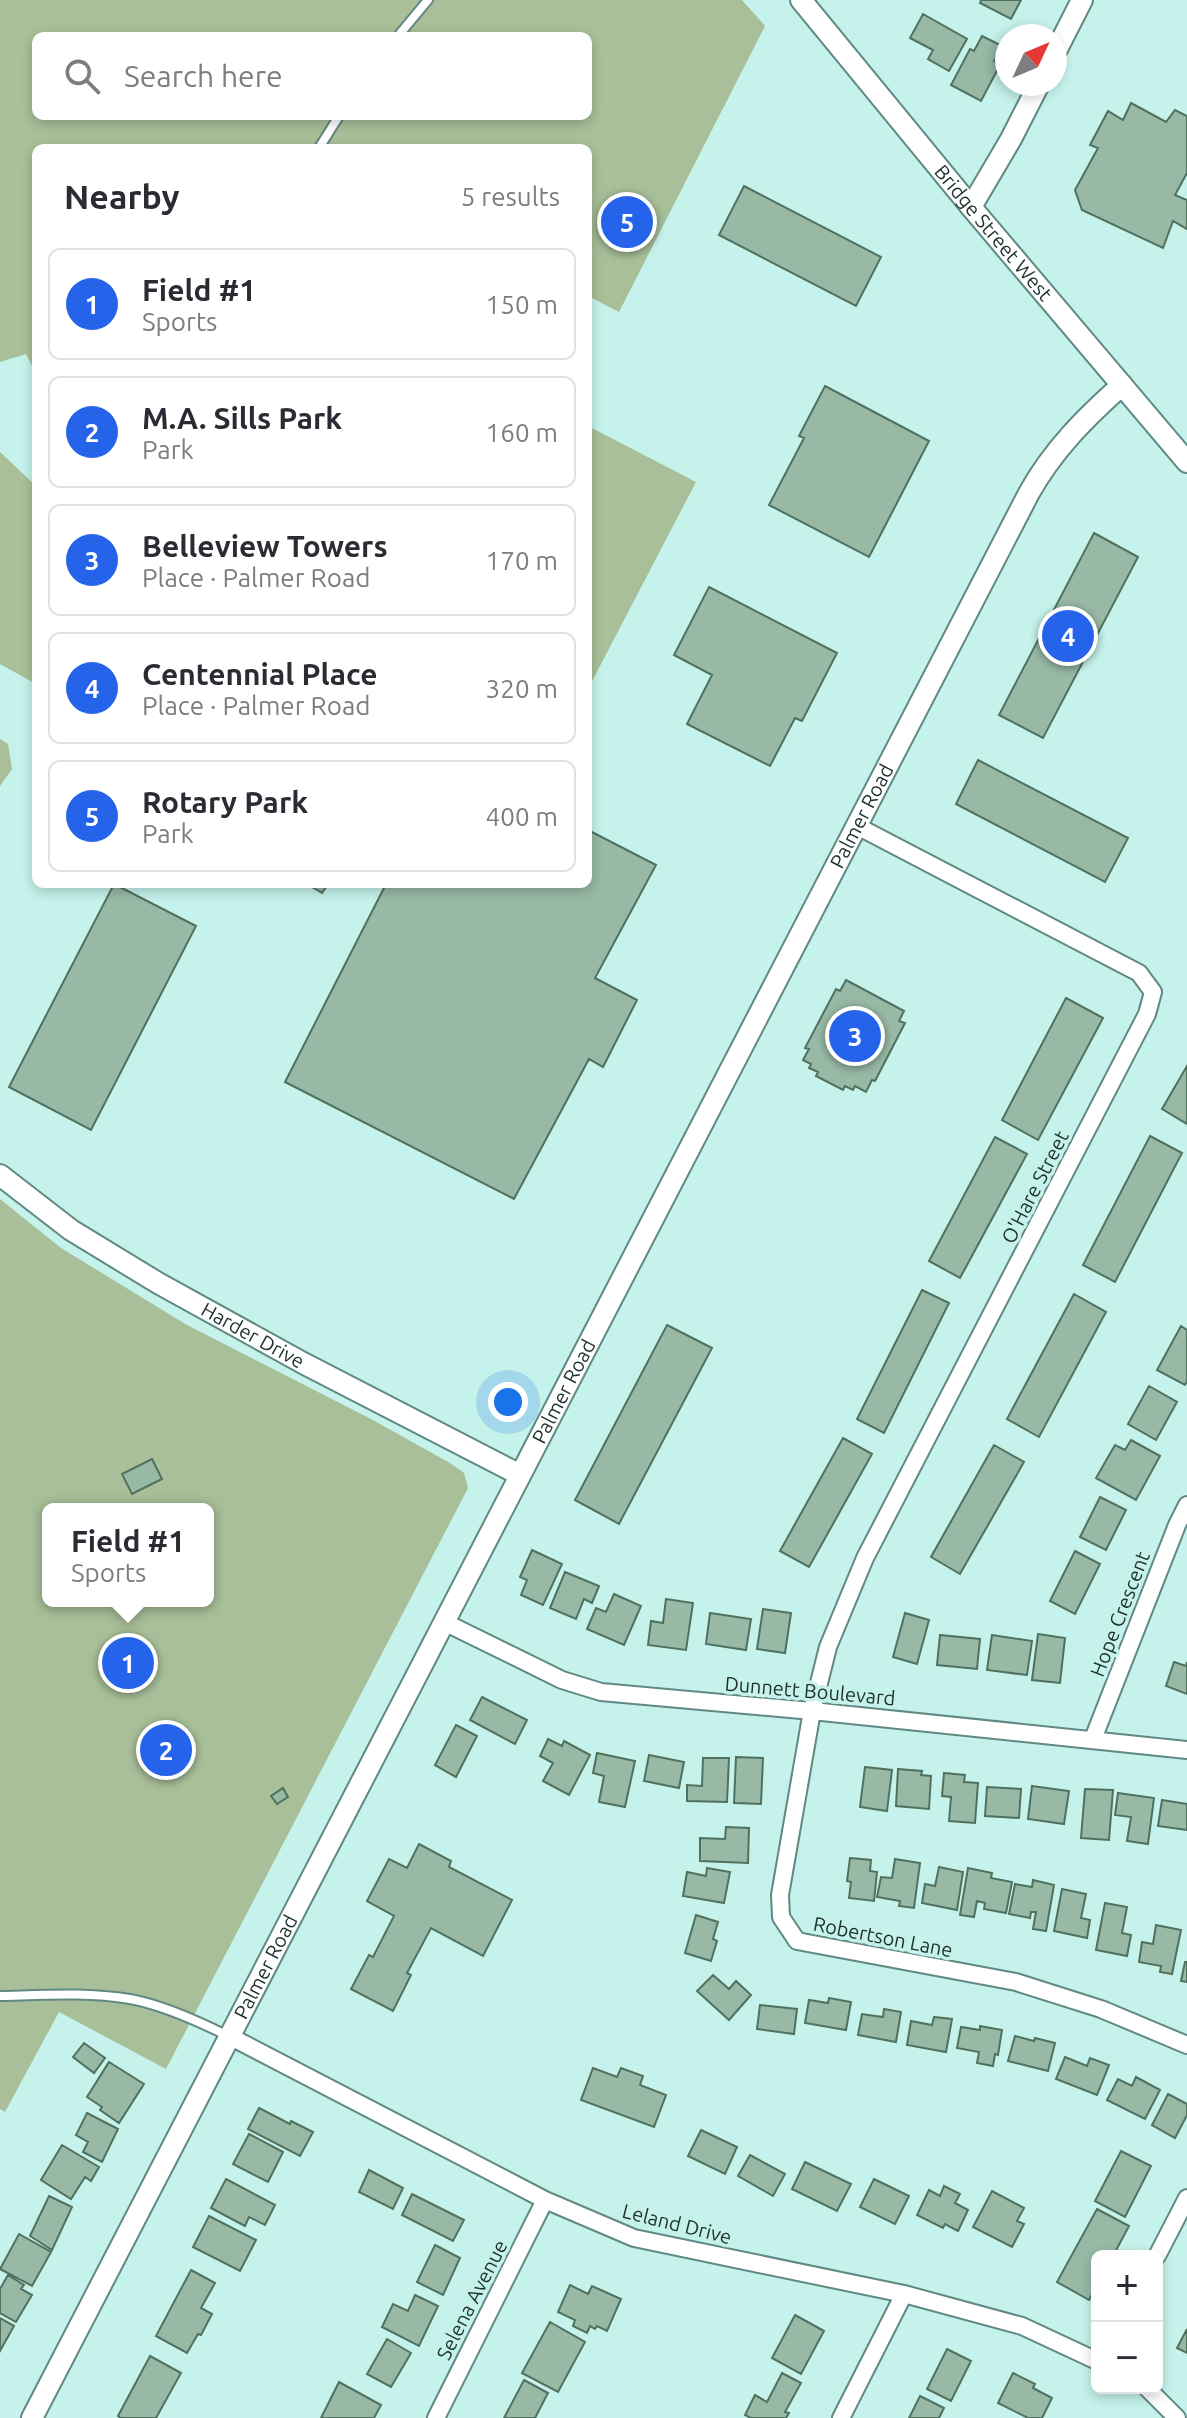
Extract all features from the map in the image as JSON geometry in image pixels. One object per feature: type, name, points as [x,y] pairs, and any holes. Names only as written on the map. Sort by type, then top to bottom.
[{"type":"street","name":"Bridge Street West","points":[[801,0],[1187,462]]},
{"type":"street","points":[[1067,29],[1082,0]]},
{"type":"street","points":[[971,207],[1033,96]]},
{"type":"street","name":"Palmer Road","points":[[32,2418],[1042,469],[1070,434],[1122,385]]},
{"type":"street","name":"O'Hare Street","points":[[812,1711],[828,1647],[865,1558],[1147,1014],[1153,992],[1139,973],[857,826]]},
{"type":"street","name":"Harder Drive","points":[[0,1175],[71,1230],[158,1283],[303,1363],[520,1475]]},
{"type":"street","name":"Hope Crescent","points":[[1093,1739],[1187,1505]]},
{"type":"street","name":"Dunnett Boulevard","points":[[444,1622],[562,1680],[601,1692],[1187,1750]]},
{"type":"street","name":"Robertson Lane","points":[[812,1711],[780,1895],[781,1917],[797,1941],[1016,1982],[1101,2009],[1187,2045]]},
{"type":"street","name":"Leland Drive","points":[[229,2036],[545,2200],[634,2238],[904,2294],[1022,2326],[1091,2358]]},
{"type":"street","points":[[1160,2250],[1187,2198]]},
{"type":"street","name":"Selena Avenue","points":[[436,2418],[545,2200]]},
{"type":"street","points":[[841,2418],[904,2294]]},
{"type":"street","points":[[1153,2394],[1177,2418]]},
{"type":"lane","points":[[401,32],[428,0]]},
{"type":"lane","points":[[322,144],[336,120]]},
{"type":"lane","points":[[0,1996],[89,1994],[133,2000],[170,2011],[229,2036]]},
{"type":"green space","points":[[0,0],[742,0],[765,26],[619,312],[592,298],[592,144],[32,144],[32,366],[26,354],[0,362]]},
{"type":"green space","points":[[592,428],[696,482],[592,681]]},
{"type":"green space","points":[[0,452],[32,482],[32,682],[0,664]]},
{"type":"green space","points":[[0,739],[8,744],[12,769],[0,786]]},
{"type":"green space","points":[[0,1199],[61,1248],[187,1325],[450,1463],[464,1473],[468,1488],[166,2069],[59,2012],[5,2112],[0,2109]]},
{"type":"building","points":[[981,0],[1021,0],[1011,19],[980,3]]},
{"type":"building","points":[[923,14],[967,39],[949,71],[928,59],[933,50],[910,38]]},
{"type":"building","points":[[982,36],[995,42],[995,74],[981,101],[951,85],[970,49],[974,51]]},
{"type":"building","points":[[1131,103],[1166,122],[1175,110],[1187,116],[1187,173],[1175,195],[1187,200],[1187,229],[1173,221],[1163,248],[1082,210],[1075,190],[1098,148],[1090,145],[1108,111],[1123,120]]},
{"type":"building","points":[[744,186],[881,257],[856,306],[719,235]]},
{"type":"building","points":[[825,386],[929,441],[869,557],[769,505],[804,438],[799,436]]},
{"type":"building","points":[[1094,533],[1138,557],[1043,738],[999,715]]},
{"type":"building","points":[[709,587],[837,653],[802,721],[795,718],[770,766],[687,724],[712,675],[674,655]]},
{"type":"building","points":[[978,760],[1128,838],[1105,882],[956,804]]},
{"type":"building","points":[[592,832],[656,865],[595,978],[637,1000],[603,1067],[589,1059],[514,1199],[285,1082],[384,888],[592,888]]},
{"type":"building","points":[[112,888],[122,888],[196,926],[91,1130],[9,1087]]},
{"type":"building","points":[[846,980],[904,1011],[899,1021],[905,1023],[875,1081],[872,1080],[866,1092],[855,1086],[853,1090],[845,1086],[843,1090],[816,1076],[818,1072],[809,1068],[811,1064],[803,1060],[809,1049],[805,1048],[836,989],[840,991]]},
{"type":"building","points":[[1066,998],[1103,1018],[1038,1140],[1002,1120]]},
{"type":"building","points":[[1187,1066],[1187,1124],[1162,1109]]},
{"type":"building","points":[[1150,1136],[1182,1153],[1115,1282],[1083,1265]]},
{"type":"building","points":[[995,1137],[1027,1154],[960,1278],[929,1261]]},
{"type":"building","points":[[922,1290],[949,1303],[884,1433],[857,1419]]},
{"type":"building","points":[[1074,1294],[1106,1312],[1039,1437],[1007,1419]]},
{"type":"building","points":[[667,1325],[712,1348],[619,1524],[575,1500]]},
{"type":"building","points":[[1181,1326],[1187,1330],[1185,1385],[1157,1370]]},
{"type":"building","points":[[1149,1386],[1177,1402],[1156,1440],[1128,1424]]},
{"type":"building","points":[[843,1438],[872,1454],[809,1567],[780,1551]]},
{"type":"building","points":[[1131,1440],[1160,1456],[1136,1500],[1096,1478],[1115,1445],[1125,1450]]},
{"type":"building","points":[[994,1445],[1024,1462],[960,1574],[931,1557]]},
{"type":"building","points":[[152,1459],[162,1479],[132,1494],[122,1474]]},
{"type":"building","points":[[1100,1497],[1126,1510],[1106,1550],[1080,1537]]},
{"type":"building","points":[[532,1550],[562,1564],[543,1605],[521,1595],[527,1580],[520,1577]]},
{"type":"building","points":[[1075,1551],[1100,1564],[1075,1614],[1050,1601]]},
{"type":"building","points":[[565,1572],[599,1586],[592,1603],[584,1599],[576,1619],[550,1608]]},
{"type":"building","points":[[614,1594],[641,1606],[624,1645],[587,1629],[596,1608],[606,1612]]},
{"type":"building","points":[[666,1599],[693,1603],[686,1650],[648,1645],[651,1621],[663,1623]]},
{"type":"building","points":[[763,1609],[791,1613],[785,1653],[757,1649]]},
{"type":"building","points":[[710,1613],[751,1619],[746,1650],[706,1644]]},
{"type":"building","points":[[905,1613],[929,1620],[917,1664],[893,1657]]},
{"type":"building","points":[[1038,1634],[1065,1638],[1060,1683],[1032,1680]]},
{"type":"building","points":[[940,1635],[980,1639],[977,1669],[937,1665]]},
{"type":"building","points":[[992,1635],[1032,1641],[1027,1675],[987,1670]]},
{"type":"building","points":[[1174,1662],[1186,1666],[1187,1662],[1187,1694],[1166,1686]]},
{"type":"building","points":[[482,1697],[527,1720],[515,1744],[470,1720]]},
{"type":"building","points":[[456,1725],[477,1736],[456,1777],[435,1765]]},
{"type":"building","points":[[548,1739],[562,1746],[564,1741],[590,1755],[569,1795],[543,1781],[553,1763],[540,1756]]},
{"type":"building","points":[[597,1753],[635,1761],[625,1807],[599,1802],[604,1776],[593,1773]]},
{"type":"building","points":[[649,1755],[684,1762],[679,1788],[644,1781]]},
{"type":"building","points":[[736,1757],[763,1758],[761,1804],[734,1803]]},
{"type":"building","points":[[703,1758],[729,1758],[727,1802],[687,1801],[687,1785],[702,1786]]},
{"type":"building","points":[[865,1767],[892,1770],[887,1811],[860,1807]]},
{"type":"building","points":[[898,1769],[922,1771],[921,1775],[931,1776],[929,1809],[896,1806]]},
{"type":"building","points":[[944,1773],[965,1775],[964,1782],[978,1783],[975,1823],[949,1821],[951,1797],[942,1796]]},
{"type":"building","points":[[1032,1786],[1069,1791],[1064,1824],[1028,1819]]},
{"type":"building","points":[[987,1787],[1021,1789],[1019,1818],[985,1816]]},
{"type":"building","points":[[283,1788],[288,1797],[277,1804],[271,1796]]},
{"type":"building","points":[[1085,1789],[1113,1790],[1109,1840],[1081,1838]]},
{"type":"building","points":[[1118,1793],[1154,1798],[1148,1844],[1127,1841],[1131,1817],[1115,1815]]},
{"type":"building","points":[[1162,1800],[1187,1804],[1187,1830],[1158,1826]]},
{"type":"building","points":[[726,1827],[749,1828],[748,1863],[700,1861],[700,1838],[725,1839]]},
{"type":"building","points":[[419,1844],[451,1861],[449,1867],[512,1900],[483,1956],[431,1928],[407,1973],[411,1975],[393,2011],[351,1989],[369,1955],[373,1957],[394,1916],[367,1901],[389,1859],[407,1868]]},
{"type":"building","points":[[850,1858],[871,1860],[870,1871],[877,1872],[874,1901],[849,1898],[851,1882],[847,1881]]},
{"type":"building","points":[[895,1859],[920,1863],[914,1908],[899,1906],[900,1901],[877,1897],[881,1877],[892,1878]]},
{"type":"building","points":[[939,1867],[963,1872],[957,1910],[922,1903],[925,1884],[935,1886]]},
{"type":"building","points":[[707,1868],[730,1872],[724,1903],[683,1896],[687,1872],[706,1876]]},
{"type":"building","points":[[968,1868],[992,1873],[991,1878],[1012,1882],[1006,1913],[984,1909],[985,1903],[977,1901],[974,1917],[960,1915]]},
{"type":"building","points":[[1033,1880],[1054,1885],[1046,1931],[1033,1929],[1036,1912],[1031,1912],[1030,1918],[1009,1914],[1015,1884],[1032,1887]]},
{"type":"building","points":[[1062,1889],[1086,1894],[1081,1918],[1090,1920],[1087,1938],[1054,1931]]},
{"type":"building","points":[[1105,1903],[1127,1907],[1122,1933],[1131,1935],[1127,1956],[1096,1950]]},
{"type":"building","points":[[696,1915],[718,1922],[711,1961],[685,1953]]},
{"type":"building","points":[[1156,1925],[1181,1930],[1172,1974],[1160,1972],[1161,1966],[1139,1962],[1142,1942],[1153,1944]]},
{"type":"building","points":[[1187,1962],[1187,1982],[1181,1981]]},
{"type":"building","points":[[713,1975],[729,1989],[736,1981],[751,1995],[729,2020],[697,1991]]},
{"type":"building","points":[[829,1998],[851,2002],[846,2030],[805,2023],[809,2000],[828,2003]]},
{"type":"building","points":[[760,2005],[797,2009],[794,2034],[757,2029]]},
{"type":"building","points":[[884,2009],[901,2012],[896,2042],[858,2035],[862,2014],[883,2017]]},
{"type":"building","points":[[934,2017],[952,2019],[946,2052],[907,2045],[911,2021],[932,2025]]},
{"type":"building","points":[[980,2026],[1002,2030],[993,2066],[977,2063],[979,2052],[957,2048],[961,2027],[980,2030]]},
{"type":"building","points":[[1015,2036],[1055,2043],[1048,2071],[1008,2061]]},
{"type":"building","points":[[84,2043],[105,2058],[94,2073],[73,2057]]},
{"type":"building","points":[[1065,2057],[1087,2066],[1090,2058],[1109,2065],[1097,2095],[1056,2079]]},
{"type":"building","points":[[109,2062],[144,2084],[119,2123],[87,2097]]},
{"type":"building","points":[[593,2068],[617,2077],[621,2068],[643,2076],[640,2085],[666,2095],[654,2127],[581,2100]]},
{"type":"building","points":[[1136,2077],[1160,2090],[1145,2119],[1107,2100],[1118,2079],[1132,2086]]},
{"type":"building","points":[[1168,2094],[1187,2104],[1187,2115],[1175,2138],[1152,2125]]},
{"type":"building","points":[[259,2108],[313,2132],[300,2156],[248,2129]]},
{"type":"building","points":[[87,2113],[118,2129],[102,2162],[83,2152],[88,2142],[76,2135]]},
{"type":"building","points":[[701,2130],[737,2147],[725,2174],[688,2156]]},
{"type":"building","points":[[249,2134],[283,2152],[268,2182],[233,2164]]},
{"type":"building","points":[[62,2145],[99,2167],[91,2181],[85,2177],[71,2199],[41,2180]]},
{"type":"building","points":[[1121,2151],[1151,2166],[1125,2217],[1095,2201]]},
{"type":"building","points":[[750,2155],[785,2174],[773,2196],[738,2176]]},
{"type":"building","points":[[805,2162],[851,2184],[837,2211],[792,2189]]},
{"type":"building","points":[[369,2170],[403,2188],[393,2209],[359,2192]]},
{"type":"building","points":[[226,2179],[275,2205],[265,2225],[249,2217],[245,2226],[211,2208]]},
{"type":"building","points":[[874,2179],[909,2196],[895,2224],[860,2207]]},
{"type":"building","points":[[944,2186],[960,2194],[955,2203],[968,2210],[958,2231],[945,2224],[943,2228],[917,2215],[929,2190],[940,2196]]},
{"type":"building","points":[[992,2191],[1024,2208],[1017,2221],[1024,2224],[1012,2247],[973,2227]]},
{"type":"building","points":[[412,2194],[464,2220],[453,2241],[402,2215]]},
{"type":"building","points":[[49,2196],[72,2207],[52,2250],[30,2236]]},
{"type":"building","points":[[1097,2209],[1129,2226],[1116,2250],[1091,2250],[1089,2300],[1057,2282]]},
{"type":"building","points":[[209,2216],[256,2240],[240,2271],[193,2247]]},
{"type":"building","points":[[19,2234],[51,2252],[32,2286],[0,2269]]},
{"type":"building","points":[[435,2245],[460,2258],[443,2295],[417,2282]]},
{"type":"building","points":[[191,2270],[215,2283],[201,2308],[212,2314],[187,2353],[156,2336]]},
{"type":"building","points":[[8,2275],[24,2285],[21,2289],[32,2295],[16,2322],[0,2313],[0,2289]]},
{"type":"building","points":[[570,2285],[588,2294],[592,2286],[621,2299],[607,2331],[590,2326],[587,2333],[573,2326],[575,2320],[558,2312]]},
{"type":"building","points":[[415,2295],[438,2306],[419,2346],[382,2327],[393,2304],[408,2311]]},
{"type":"building","points":[[795,2315],[824,2331],[801,2374],[772,2358]]},
{"type":"building","points":[[0,2318],[14,2326],[0,2351]]},
{"type":"building","points":[[550,2322],[585,2342],[558,2392],[522,2373]]},
{"type":"building","points":[[1187,2329],[1187,2353],[1177,2348]]},
{"type":"building","points":[[387,2339],[411,2353],[391,2387],[367,2374]]},
{"type":"building","points":[[947,2349],[971,2361],[951,2401],[927,2389]]},
{"type":"building","points":[[150,2356],[181,2373],[156,2418],[121,2418],[118,2416]]},
{"type":"building","points":[[782,2373],[801,2383],[785,2412],[789,2413],[786,2418],[751,2418],[745,2415],[755,2395],[767,2402]]},
{"type":"building","points":[[1013,2373],[1035,2384],[1033,2388],[1052,2398],[1042,2418],[1028,2418],[998,2403]]},
{"type":"building","points":[[524,2380],[548,2393],[535,2418],[504,2418]]},
{"type":"building","points":[[339,2382],[381,2405],[374,2418],[321,2418]]},
{"type":"building","points":[[920,2396],[944,2408],[939,2418],[909,2418]]},
{"type":"place","name":"Rotary Park","points":[[627,222]]},
{"type":"place","name":"Centennial Place","points":[[1068,636]]},
{"type":"place","name":"Belleview Towers","points":[[855,1036]]},
{"type":"place","name":"Field #1","points":[[128,1663]]},
{"type":"place","name":"M.A. Sills Park","points":[[166,1750]]}]
